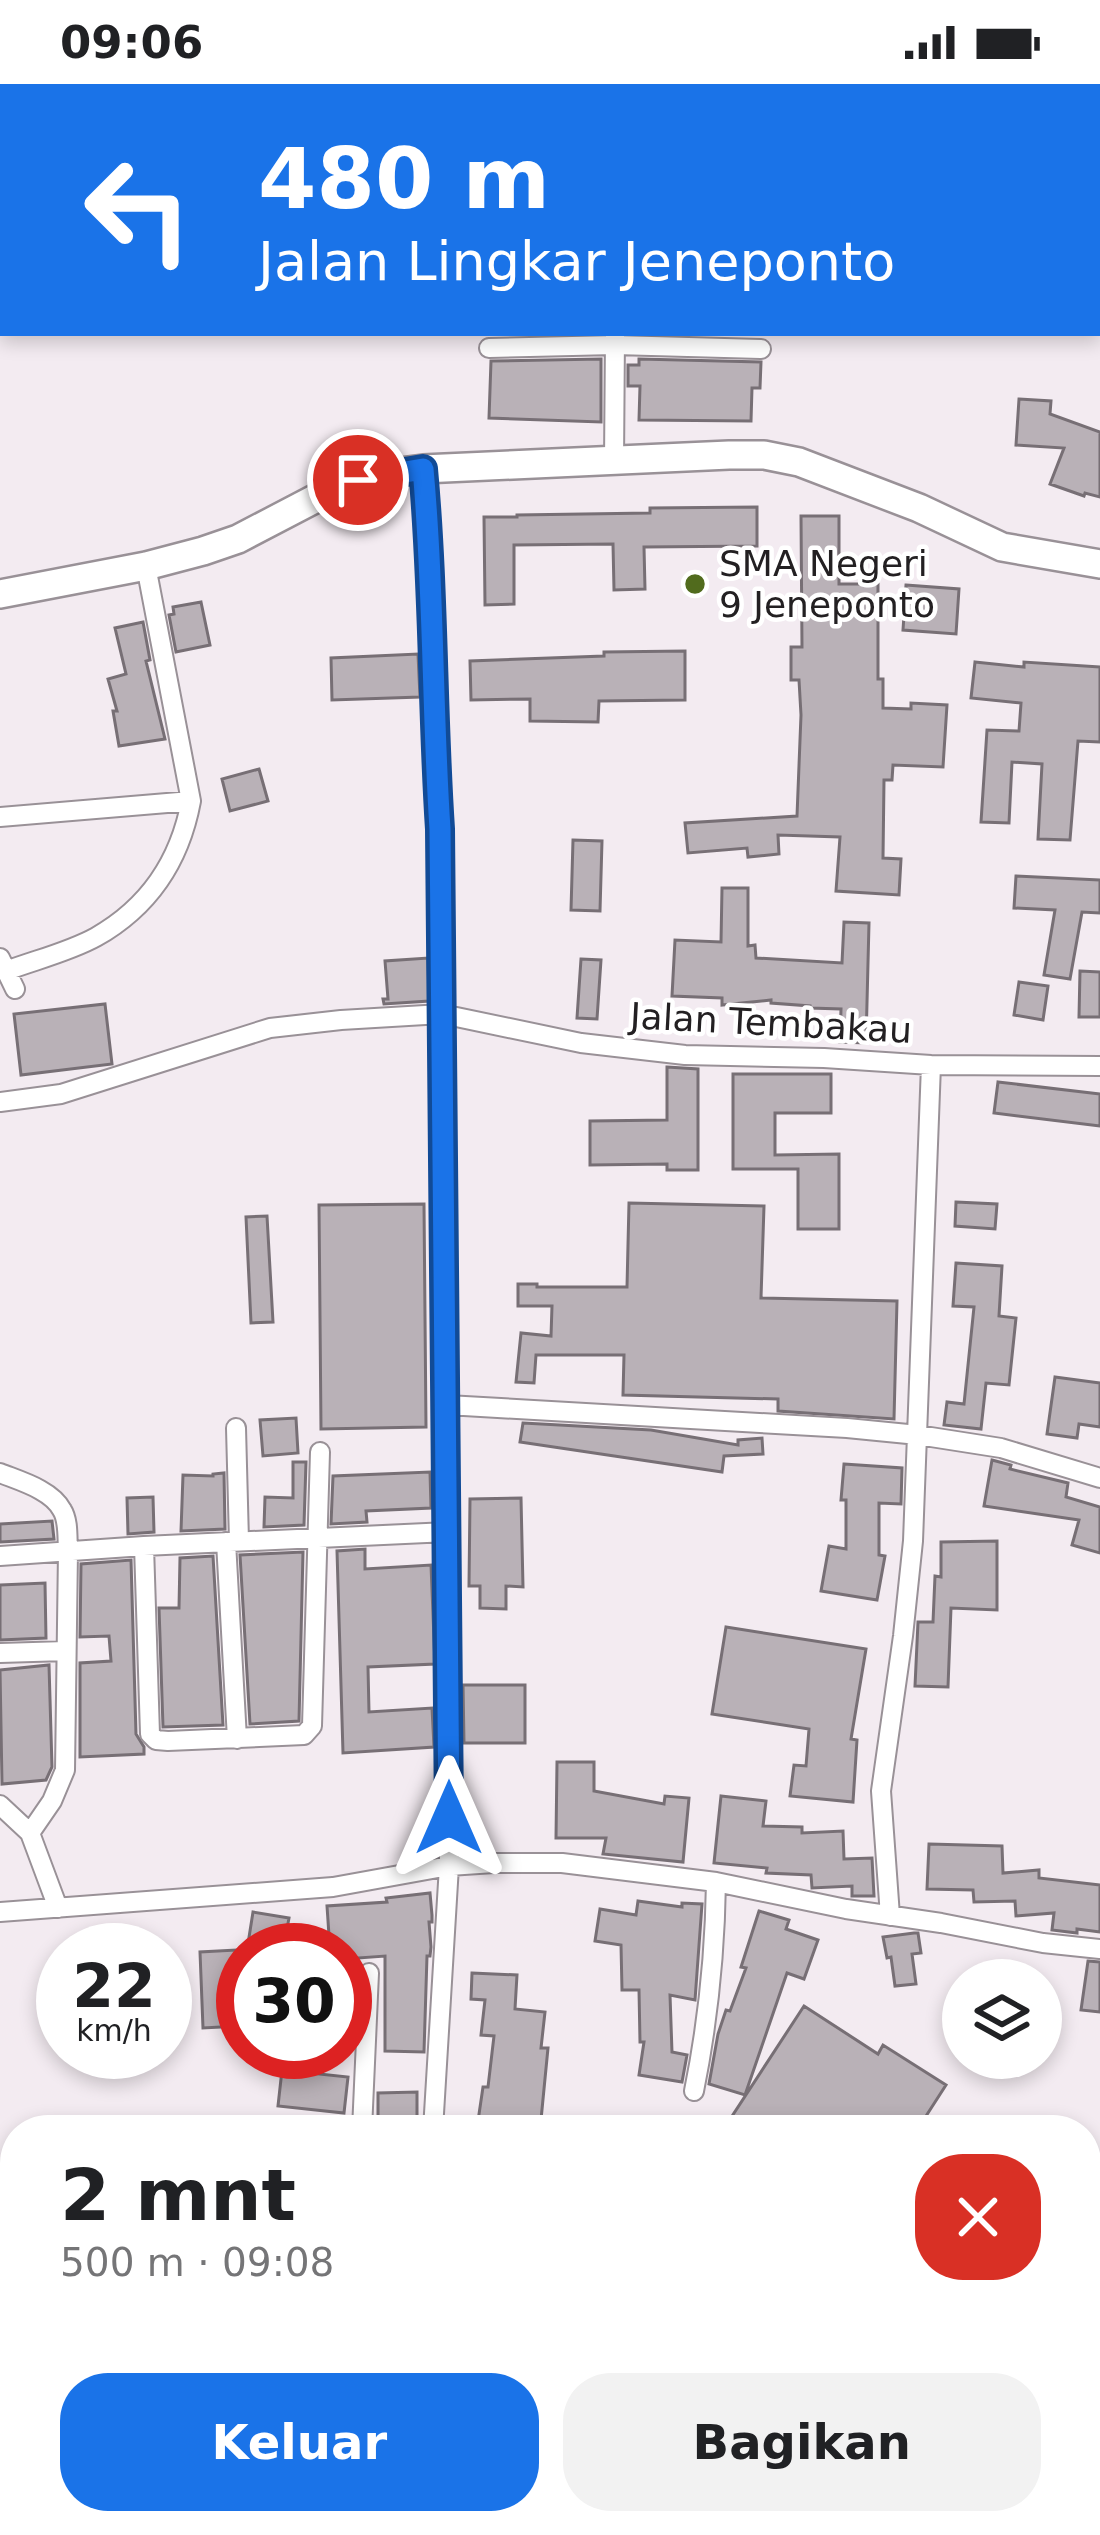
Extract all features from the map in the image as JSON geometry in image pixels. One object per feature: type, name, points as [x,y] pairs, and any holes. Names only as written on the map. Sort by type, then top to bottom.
[{"type":"main road","points":[[0,594],[203,551],[358,480],[423,469],[764,454],[799,462],[920,508],[1002,547],[1100,564]]},
{"type":"street","points":[[489,348],[615,339],[761,349]]},
{"type":"street","points":[[614,462],[615,339]]},
{"type":"street","points":[[423,469],[432,583],[440,829],[448,1532],[449,1866],[434,2115]]},
{"type":"street","points":[[7,972],[94,938],[136,910],[164,876],[185,831],[191,801],[146,566]]},
{"type":"street","points":[[0,818],[191,801]]},
{"type":"street","name":"Jalan Tembakau","points":[[0,1102],[61,1094],[269,1028],[442,1014],[581,1043],[685,1055],[1100,1066]]},
{"type":"street","points":[[890,1916],[881,1791],[913,1541],[931,1065]]},
{"type":"street","points":[[447,1406],[918,1435],[1001,1448],[1100,1478]]},
{"type":"street","points":[[236,1428],[237,1739]]},
{"type":"street","points":[[144,1546],[150,1734],[156,1740],[301,1736],[310,1730],[320,1453]]},
{"type":"street","points":[[0,1473],[61,1506],[68,1551],[65,1770],[52,1801],[30,1833]]},
{"type":"street","points":[[0,1556],[448,1532]]},
{"type":"street","points":[[0,1653],[65,1651]]},
{"type":"street","points":[[0,1805],[30,1833],[58,1908]]},
{"type":"street","points":[[0,1912],[334,1887],[449,1866],[562,1863],[716,1882],[846,1909],[1100,1949]]},
{"type":"street","points":[[694,2091],[716,1939],[716,1882]]},
{"type":"street","points":[[363,2115],[364,2079]]},
{"type":"building","points":[[601,359],[601,422],[489,418],[491,361]]},
{"type":"building","points":[[639,359],[761,362],[760,388],[752,388],[751,421],[639,420],[640,386],[628,386],[628,365],[639,365]]},
{"type":"building","points":[[1019,399],[1051,401],[1050,414],[1100,432],[1100,497],[1050,484],[1064,448],[1016,445]]},
{"type":"building","points":[[757,507],[757,546],[644,547],[645,589],[614,590],[613,544],[514,545],[514,604],[485,605],[484,517]]},
{"type":"building","points":[[801,516],[839,516],[839,584],[878,584],[878,679],[883,679],[883,708],[911,709],[911,703],[947,705],[943,767],[893,765],[892,780],[884,780],[883,858],[901,859],[899,895],[836,891],[840,837],[778,835],[779,854],[748,857],[747,848],[688,853],[685,823],[797,816],[801,715],[799,680],[791,680],[791,647],[802,647]]},
{"type":"building","points":[[906,585],[959,589],[956,634],[903,630]]},
{"type":"building","points":[[201,602],[210,645],[176,652],[169,615],[174,614],[173,607]]},
{"type":"building","points":[[143,622],[150,660],[146,661],[165,739],[119,746],[113,711],[117,711],[108,679],[126,674],[115,628]]},
{"type":"building","points":[[685,651],[685,700],[599,701],[598,722],[530,721],[530,699],[471,700],[470,661]]},
{"type":"building","points":[[418,654],[420,697],[332,700],[331,658]]},
{"type":"building","points":[[975,662],[1100,667],[1100,742],[1078,741],[1070,840],[1038,839],[1042,764],[1012,762],[1009,823],[981,822],[987,730],[1019,731],[1021,703],[971,698]]},
{"type":"building","points":[[259,769],[268,801],[230,811],[222,779]]},
{"type":"building","points":[[573,840],[602,841],[600,911],[571,910]]},
{"type":"building","points":[[1016,876],[1100,880],[1100,913],[1082,912],[1070,979],[1044,975],[1055,910],[1014,908]]},
{"type":"building","points":[[722,888],[748,888],[748,946],[755,945],[756,958],[842,963],[844,922],[869,923],[866,1043],[840,1042],[841,1009],[771,1000],[722,1005],[722,998],[672,996],[675,940],[721,942]]},
{"type":"building","points":[[428,958],[429,1001],[384,1004],[383,999],[388,999],[385,961]]},
{"type":"building","points":[[581,959],[601,960],[597,1019],[577,1018]]},
{"type":"building","points":[[1080,971],[1100,972],[1100,1017],[1079,1017]]},
{"type":"building","points":[[1019,982],[1048,986],[1043,1020],[1014,1015]]},
{"type":"building","points":[[105,1004],[112,1064],[21,1075],[14,1014]]},
{"type":"building","points":[[667,1067],[698,1069],[698,1170],[667,1170],[667,1164],[590,1165],[590,1121],[667,1120]]},
{"type":"building","points":[[733,1074],[831,1074],[831,1113],[775,1113],[775,1155],[839,1154],[839,1229],[798,1229],[798,1169],[733,1169]]},
{"type":"building","points":[[998,1082],[1100,1094],[1100,1126],[994,1113]]},
{"type":"building","points":[[956,1202],[997,1204],[995,1229],[955,1226]]},
{"type":"building","points":[[629,1203],[764,1206],[761,1298],[897,1301],[894,1419],[778,1411],[778,1399],[623,1395],[624,1355],[536,1355],[534,1383],[516,1382],[521,1333],[551,1336],[552,1306],[518,1306],[518,1284],[627,1287]]},
{"type":"building","points":[[424,1204],[426,1427],[321,1429],[319,1205]]},
{"type":"building","points":[[267,1216],[273,1322],[251,1323],[246,1217]]},
{"type":"building","points":[[956,1263],[1002,1266],[999,1316],[1016,1318],[1009,1385],[986,1383],[981,1429],[944,1425],[947,1402],[964,1404],[974,1307],[953,1306]]},
{"type":"building","points":[[1055,1377],[1100,1383],[1100,1427],[1079,1424],[1077,1438],[1047,1434]]},
{"type":"building","points":[[296,1418],[298,1453],[263,1456],[260,1420]]},
{"type":"building","points":[[523,1423],[651,1430],[738,1445],[738,1440],[762,1438],[763,1454],[724,1456],[722,1472],[520,1442]]},
{"type":"building","points":[[992,1460],[1068,1483],[1066,1497],[1100,1507],[1100,1553],[1072,1545],[1079,1520],[984,1506]]},
{"type":"building","points":[[293,1462],[306,1462],[304,1525],[264,1527],[265,1497],[293,1498]]},
{"type":"building","points":[[844,1464],[902,1468],[901,1504],[879,1503],[879,1555],[885,1556],[877,1600],[821,1591],[829,1546],[846,1549],[846,1500],[841,1500]]},
{"type":"building","points":[[430,1472],[431,1508],[366,1511],[367,1522],[331,1524],[333,1476]]},
{"type":"building","points":[[224,1473],[225,1529],[181,1531],[183,1475]]},
{"type":"building","points":[[153,1497],[154,1532],[128,1534],[127,1498]]},
{"type":"building","points":[[521,1498],[523,1587],[506,1586],[506,1609],[480,1608],[480,1586],[469,1586],[470,1499]]},
{"type":"building","points":[[52,1521],[54,1539],[0,1542],[0,1524]]},
{"type":"building","points":[[997,1541],[997,1610],[951,1608],[948,1687],[915,1686],[918,1622],[933,1622],[941,1542]]},
{"type":"building","points":[[365,1549],[365,1569],[431,1565],[435,1664],[368,1667],[369,1712],[432,1708],[434,1747],[343,1753],[337,1551]]},
{"type":"building","points":[[303,1552],[299,1721],[250,1724],[240,1555]]},
{"type":"building","points":[[213,1556],[223,1725],[163,1727],[159,1608],[179,1608],[180,1558]]},
{"type":"building","points":[[131,1560],[136,1734],[144,1754],[80,1757],[80,1663],[111,1661],[109,1636],[80,1637],[81,1564]]},
{"type":"building","points":[[45,1583],[46,1638],[0,1640],[0,1585]]},
{"type":"building","points":[[726,1627],[866,1649],[851,1739],[857,1740],[853,1802],[790,1796],[794,1765],[806,1766],[809,1729],[712,1714]]},
{"type":"building","points":[[49,1665],[52,1767],[46,1780],[2,1784],[0,1670]]},
{"type":"building","points":[[463,1685],[525,1685],[525,1743],[464,1743]]},
{"type":"building","points":[[557,1762],[594,1762],[594,1791],[664,1804],[665,1796],[689,1798],[683,1862],[603,1854],[606,1838],[556,1838]]},
{"type":"building","points":[[721,1796],[766,1801],[763,1826],[802,1827],[802,1833],[843,1831],[844,1859],[872,1858],[874,1896],[852,1896],[852,1886],[812,1888],[811,1875],[714,1863]]},
{"type":"building","points":[[929,1844],[1002,1846],[1003,1873],[1039,1870],[1039,1878],[1100,1885],[1100,1932],[1052,1930],[1054,1913],[1016,1916],[1015,1901],[974,1902],[973,1890],[927,1889]]},
{"type":"building","points":[[430,1893],[424,2052],[385,2051],[385,1956],[372,1957],[372,1923],[328,1923],[327,1906],[387,1902],[386,1898]]},
{"type":"building","points":[[638,1901],[682,1907],[682,1903],[702,1904],[695,2000],[670,1995],[672,2052],[687,2055],[682,2082],[639,2075],[644,2042],[640,2042],[639,1990],[622,1990],[621,1945],[595,1941],[600,1909],[636,1915]]},
{"type":"building","points":[[759,1911],[789,1920],[786,1929],[818,1940],[804,1979],[787,1973],[745,2095],[709,2084],[718,2034],[746,1968],[741,1967]]},
{"type":"building","points":[[253,1912],[289,1918],[288,1923],[251,1923]]},
{"type":"building","points":[[918,1933],[921,1953],[912,1954],[916,1984],[895,1986],[883,1937]]},
{"type":"building","points":[[216,1951],[216,2027],[203,2028],[200,1952]]},
{"type":"building","points":[[1088,1961],[1100,1962],[1100,2012],[1081,2010]]},
{"type":"building","points":[[472,1973],[517,1975],[515,2009],[545,2012],[541,2048],[548,2048],[541,2115],[479,2115],[483,2087],[488,2087],[494,2036],[481,2035],[485,2000],[471,1999]]},
{"type":"building","points":[[804,2006],[878,2054],[883,2045],[946,2085],[927,2115],[733,2115]]},
{"type":"building","points":[[281,2079],[348,2079],[344,2113],[278,2106]]},
{"type":"building","points":[[417,2092],[417,2115],[378,2115],[378,2093]]},
{"type":"place","name":"SMA Negeri 9 Jeneponto","points":[[695,584]]},
{"type":"route","points":[[358,480],[423,469],[432,583],[440,829],[449,1818]]}]
